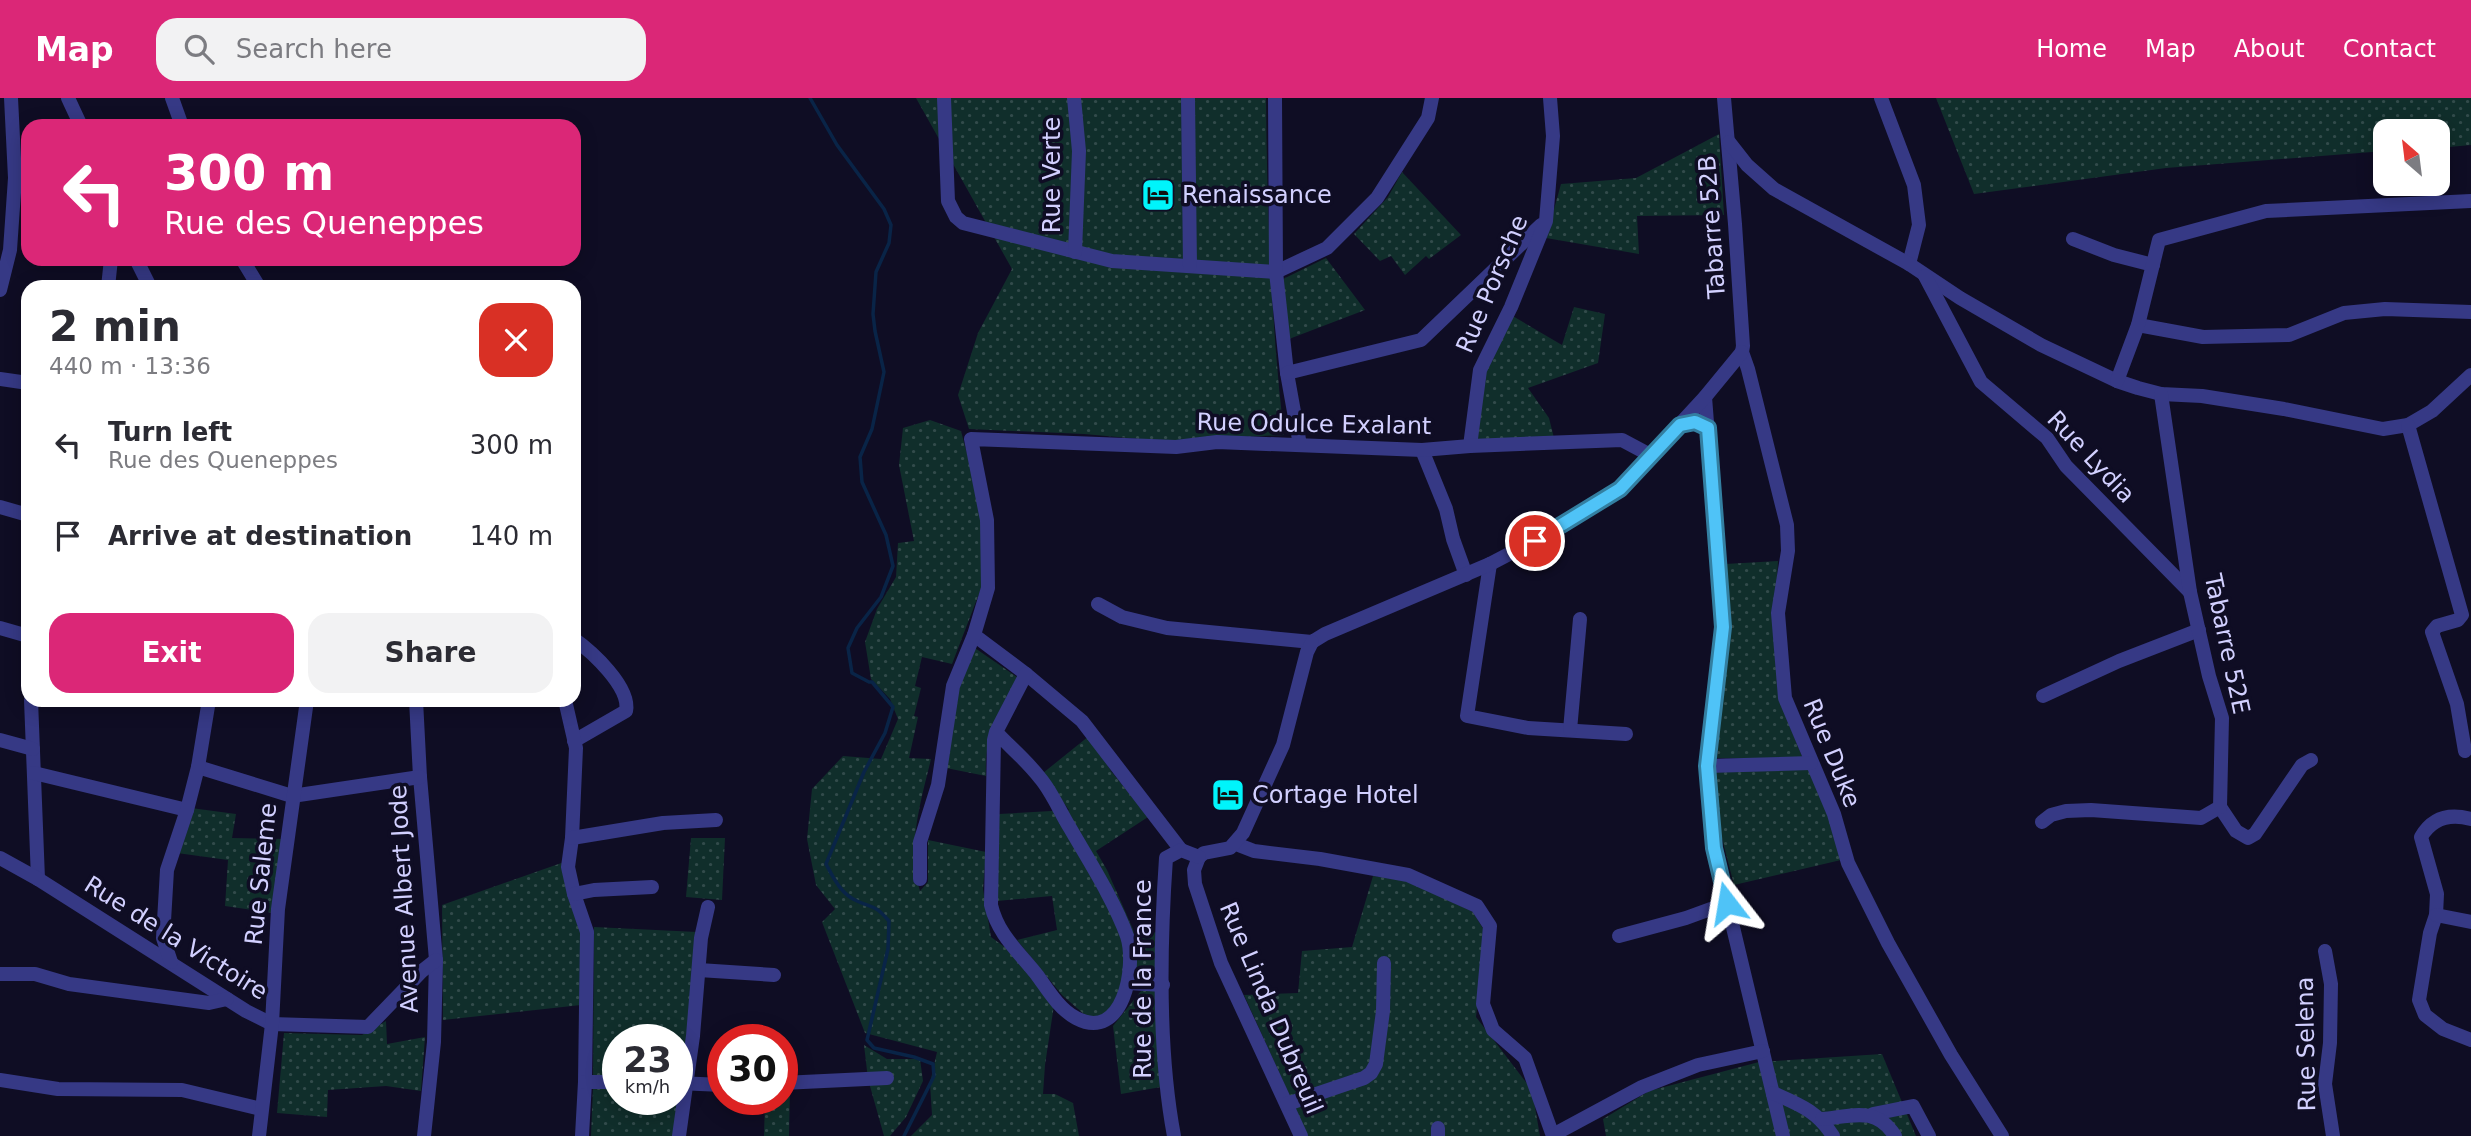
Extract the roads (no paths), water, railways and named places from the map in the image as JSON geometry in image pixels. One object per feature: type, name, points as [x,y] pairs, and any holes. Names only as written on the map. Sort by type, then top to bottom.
[{"type":"street","points":[[0,290],[10,250],[15,178],[10,98]]},
{"type":"street","points":[[68,98],[77,119]]},
{"type":"street","points":[[172,98],[180,119]]},
{"type":"street","points":[[944,98],[948,201],[956,217],[964,223],[1112,261],[1276,272],[1327,248],[1377,198],[1428,118],[1432,98]]},
{"type":"street","name":"Rue Verte","points":[[1074,98],[1079,151],[1075,252]]},
{"type":"street","points":[[1188,98],[1190,266]]},
{"type":"street","points":[[1275,98],[1276,272],[1287,373],[1300,445]]},
{"type":"street","name":"Rue Porsche","points":[[1470,446],[1480,370],[1511,307],[1546,221],[1553,136],[1550,98]]},
{"type":"street","name":"Tabarre 52B","points":[[1724,98],[1742,352]]},
{"type":"street","points":[[1881,98],[1914,185],[1919,225],[1909,264]]},
{"type":"street","points":[[1728,141],[1747,165],[1774,189],[1909,264],[1959,298],[2041,345],[2116,381],[2161,394],[2202,396],[2383,429],[2408,425],[2432,411],[2471,375]]},
{"type":"street","points":[[2116,381],[2138,325],[2159,240],[2266,211],[2471,201]]},
{"type":"street","points":[[1287,373],[1420,340],[1546,221]]},
{"type":"street","points":[[2073,239],[2114,255],[2153,265]]},
{"type":"street","name":"Rue Lydia","points":[[1925,275],[1981,382],[2047,438],[2066,466],[2190,592]]},
{"type":"street","points":[[2138,325],[2203,337],[2289,335],[2344,313],[2385,309],[2471,312]]},
{"type":"street","points":[[920,879],[920,842],[937,785],[953,686],[974,635],[1026,674],[1090,729],[1181,850],[1199,858],[1205,853],[1230,848],[1236,844],[1283,745],[1307,652],[1312,642],[1325,634],[1490,564],[1557,529],[1620,489],[1705,397],[1742,352]]},
{"type":"street","name":"Rue Duke","points":[[1742,352],[1787,525],[1788,551],[1778,613],[1785,698],[1834,814],[1848,863],[1888,943],[1951,1055],[2002,1136]]},
{"type":"street","points":[[0,379],[21,382]]},
{"type":"street","name":"Tabarre 52E","points":[[2161,394],[2190,592],[2222,718],[2220,807]]},
{"type":"street","points":[[1705,397],[1723,627],[1707,766],[1714,848],[1783,1136]]},
{"type":"street","points":[[1680,425],[1695,422],[1708,428]]},
{"type":"street","points":[[2408,425],[2462,615],[2458,620],[2437,626],[2432,632],[2457,704],[2465,751]]},
{"type":"street","name":"Rue Odulce Exalant","points":[[974,635],[988,588],[987,520],[971,439],[1176,447],[1217,442],[1422,450],[1622,440],[1652,456]]},
{"type":"street","points":[[1422,450],[1446,509],[1466,575]]},
{"type":"street","points":[[0,507],[21,513]]},
{"type":"street","points":[[1490,564],[1467,716],[1528,728],[1626,734]]},
{"type":"street","points":[[1098,604],[1122,617],[1167,628],[1312,642]]},
{"type":"street","points":[[1570,730],[1580,619]]},
{"type":"street","points":[[0,628],[21,634]]},
{"type":"street","points":[[2042,696],[2119,661],[2199,630]]},
{"type":"street","points":[[574,741],[617,718],[626,711],[628,705],[607,669],[594,653],[581,644]]},
{"type":"street","points":[[996,732],[1041,779],[1098,877],[1128,938],[1129,983],[1125,998],[1109,1018],[1093,1022],[1077,1018],[1061,1007],[1022,956],[1002,935],[991,905],[996,732],[1026,674]]},
{"type":"street","points":[[31,707],[38,878]]},
{"type":"street","points":[[171,962],[163,938],[167,870],[198,768],[208,707]]},
{"type":"street","name":"Rue Saleme","points":[[259,1136],[272,1024],[278,909],[306,707]]},
{"type":"street","name":"Avenue Albert Jode","points":[[416,707],[436,960],[434,1042],[425,1136]]},
{"type":"street","points":[[567,707],[576,748],[568,867],[587,932],[582,1136]]},
{"type":"street","points":[[0,740],[33,749]]},
{"type":"street","points":[[2042,822],[2051,815],[2066,811],[2091,810],[2201,818],[2220,807],[2236,831],[2248,838],[2255,834],[2302,765],[2311,760]]},
{"type":"street","points":[[1707,766],[1811,763]]},
{"type":"street","points":[[198,768],[292,796],[420,777]]},
{"type":"street","points":[[34,773],[187,810]]},
{"type":"street","points":[[2471,818],[2458,815],[2438,820],[2427,827],[2421,837],[2437,894],[2436,915],[2430,933],[2418,1000],[2425,1015],[2443,1029],[2471,1040]]},
{"type":"street","points":[[572,838],[663,823],[716,820]]},
{"type":"street","points":[[1236,844],[1255,851],[1320,859],[1408,875],[1477,906],[1490,926],[1483,1004],[1493,1030],[1525,1058],[1553,1136],[1642,1087],[1698,1065],[1763,1051]]},
{"type":"street","name":"Rue de la France","points":[[1174,1136],[1166,1095],[1163,985],[1166,858],[1181,850]]},
{"type":"street","name":"Rue de la Victoire","points":[[0,858],[38,878],[272,1024],[368,1027],[436,960]]},
{"type":"street","name":"Rue Linda Dubreuil","points":[[1199,858],[1194,870],[1195,884],[1222,963],[1241,1010],[1301,1136]]},
{"type":"street","points":[[574,894],[594,890],[652,887]]},
{"type":"street","points":[[1619,936],[1686,918],[1727,903]]},
{"type":"street","points":[[693,1036],[701,938],[708,908]]},
{"type":"street","points":[[2436,915],[2471,922]]},
{"type":"street","name":"Rue Selena","points":[[2325,951],[2331,984],[2330,1043],[2325,1084],[2333,1136]]},
{"type":"street","points":[[1287,1104],[1364,1078],[1371,1073],[1376,1065],[1383,1010],[1384,963]]},
{"type":"street","points":[[699,970],[774,975]]},
{"type":"street","points":[[0,974],[35,974],[69,984],[209,1003],[228,999]]},
{"type":"street","points":[[1129,983],[1163,985]]},
{"type":"street","points":[[798,1082],[887,1078]]},
{"type":"street","points":[[0,1080],[58,1089],[182,1090],[261,1109]]},
{"type":"street","points":[[585,1083],[602,1082]]},
{"type":"street","points":[[1773,1093],[1804,1107],[1822,1119],[1833,1136]]},
{"type":"street","points":[[1822,1119],[1872,1114],[1913,1106],[1929,1136]]},
{"type":"street","points":[[1872,1114],[1887,1124],[1895,1136]]},
{"type":"street","points":[[679,1136],[680,1115]]},
{"type":"waterway","points":[[810,98],[837,145],[884,209],[891,225],[889,243],[876,272],[873,314],[884,372],[872,429],[860,457],[862,482],[886,535],[893,566],[881,597],[857,628],[848,648],[852,673],[872,682],[893,707],[885,733],[864,772],[826,864],[838,885],[847,894],[877,910],[889,921],[888,949],[867,1040],[874,1048],[933,1064],[934,1076],[904,1136]]},
{"type":"place","name":"Renaissance","points":[[1158,195]]},
{"type":"place","name":"Cortage Hotel","points":[[1228,795]]}]
